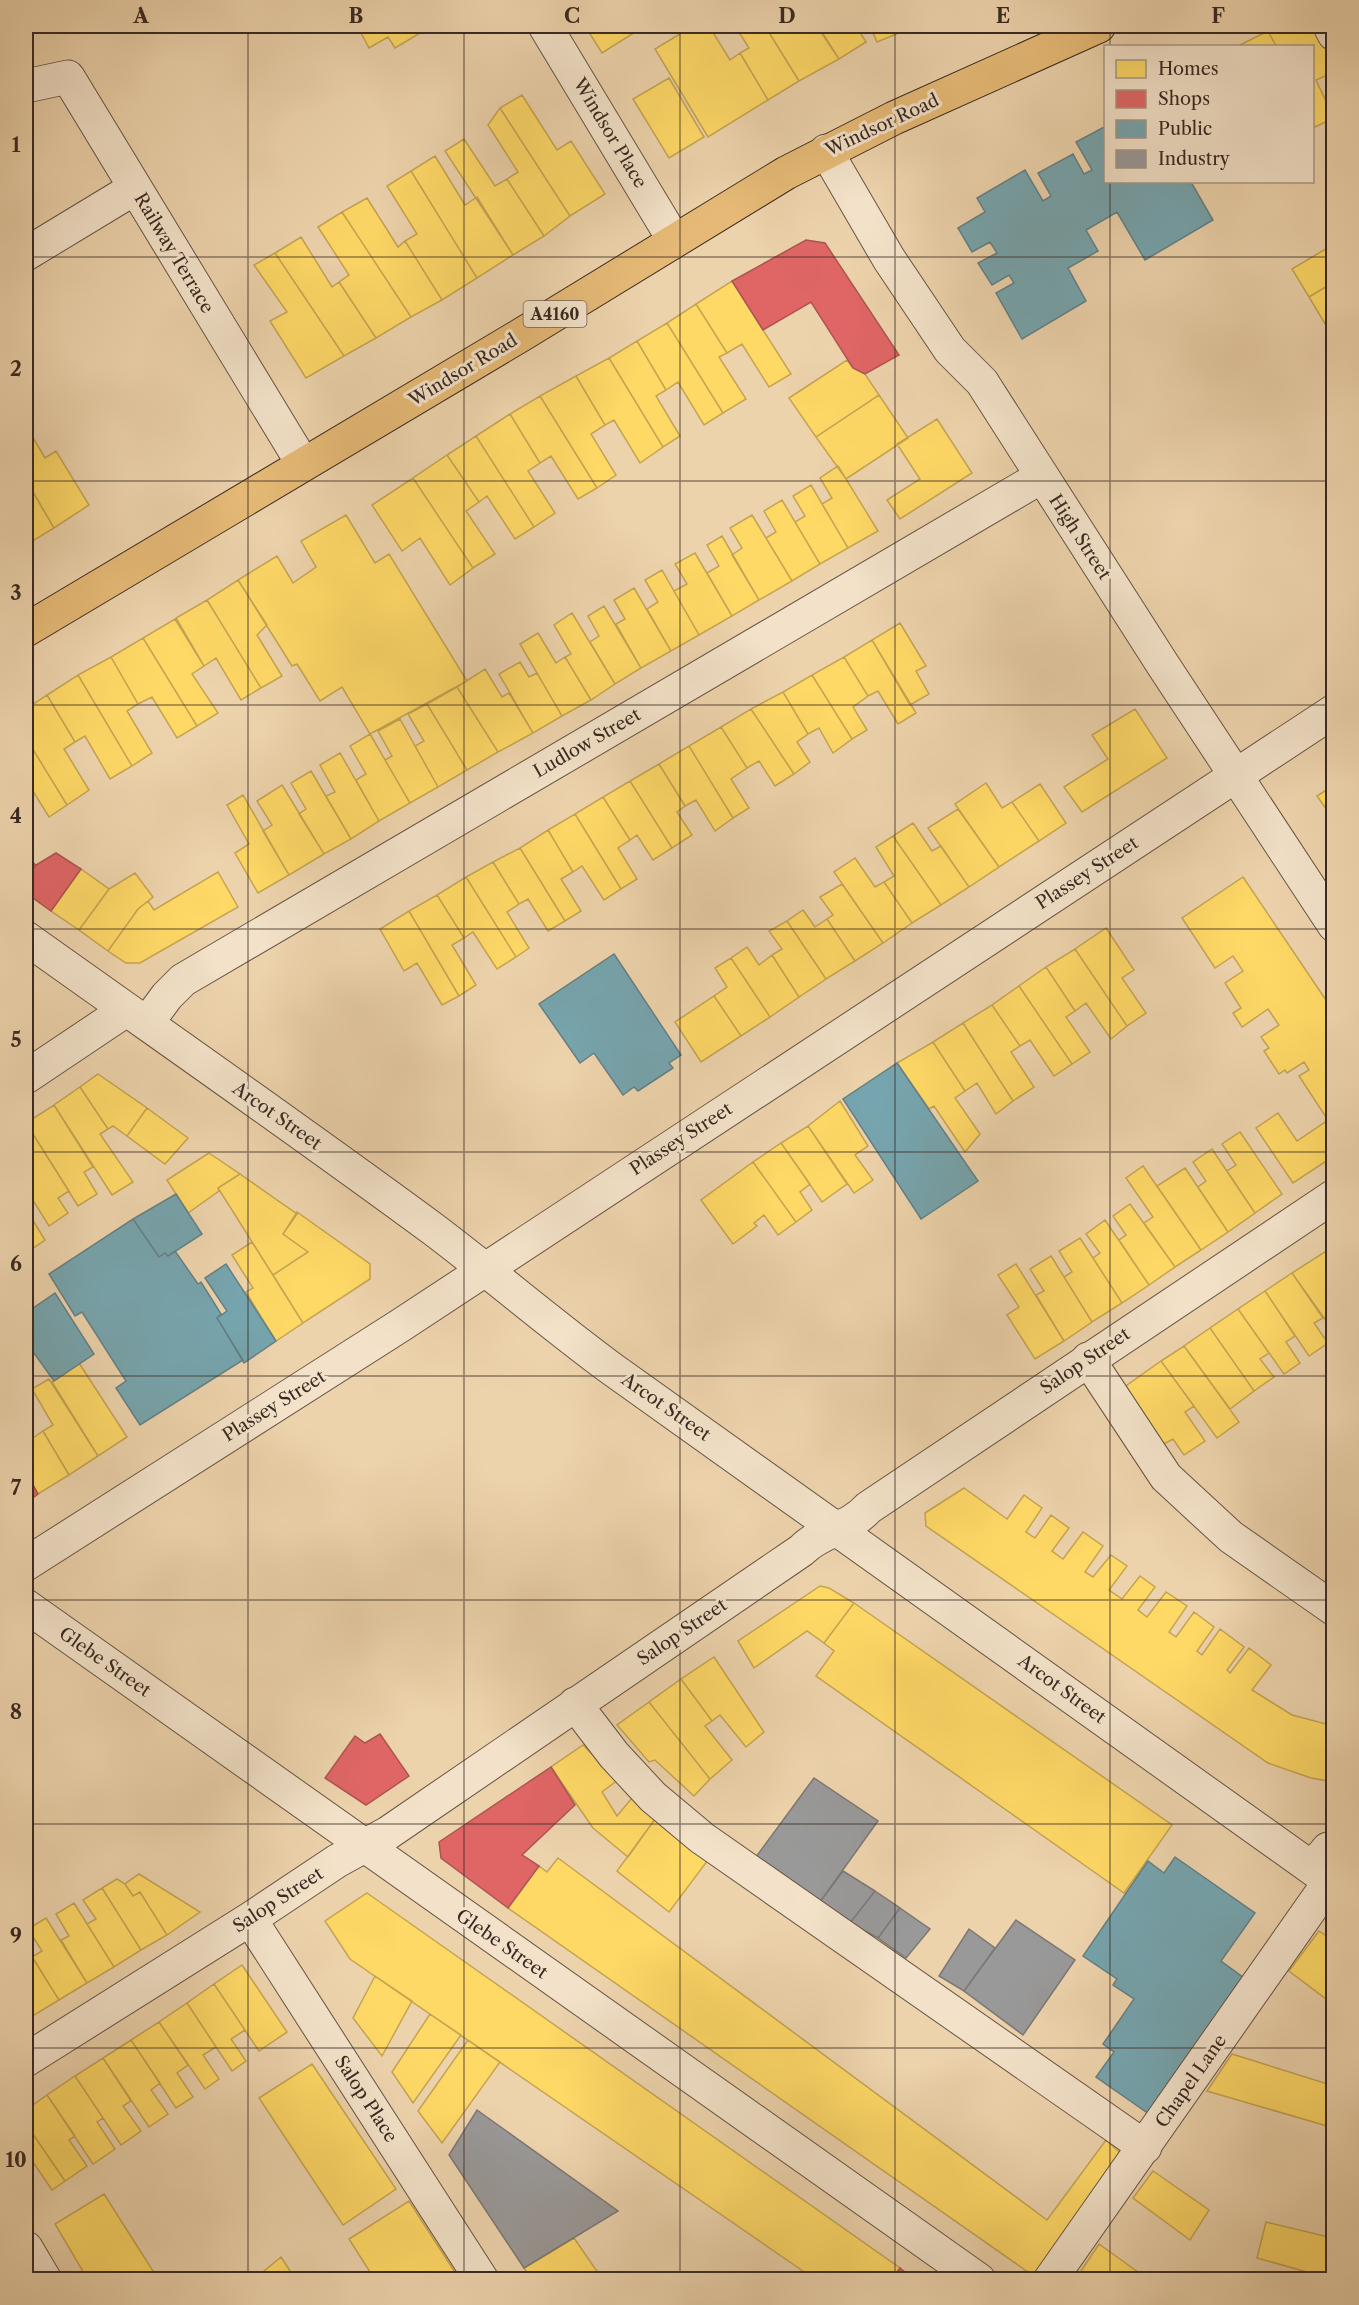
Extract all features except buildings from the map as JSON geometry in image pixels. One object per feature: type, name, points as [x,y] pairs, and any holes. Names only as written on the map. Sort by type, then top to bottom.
[{"type":"main road","name":"Windsor Road","points":[[26,630],[826,151],[1099,26]]},
{"type":"street","name":"Windsor Place","points":[[545,26],[674,240]]},
{"type":"street","points":[[1330,26],[1334,34]]},
{"type":"street","name":"Railway Terrace","points":[[26,86],[68,77],[303,464]]},
{"type":"street","name":"High Street","points":[[826,151],[889,259],[950,350],[982,382],[1234,776],[1334,925]]},
{"type":"street","points":[[26,254],[135,188]]},
{"type":"street","name":"Ludlow Street","points":[[26,1077],[136,1017],[167,996],[183,980],[1041,477]]},
{"type":"street","name":"Plassey Street","points":[[26,1564],[400,1325],[1334,711]]},
{"type":"street","name":"Arcot Street","points":[[26,938],[484,1268],[532,1310],[603,1362],[1327,1870]]},
{"type":"street","name":"Salop Street","points":[[26,2060],[250,1919],[337,1861],[364,1847],[802,1550],[811,1541],[861,1516],[868,1508],[1088,1359],[1334,1196]]},
{"type":"street","points":[[1088,1359],[1166,1477],[1231,1538],[1334,1609]]},
{"type":"street","name":"Glebe Street","points":[[26,1606],[979,2280]]},
{"type":"street","points":[[575,1704],[614,1755],[653,1797],[702,1838],[1145,2147]]},
{"type":"street","name":"Chapel Lane","points":[[1050,2280],[1145,2147],[1327,1870]]},
{"type":"street","name":"Salop Place","points":[[250,1919],[482,2280]]},
{"type":"street","points":[[26,2248],[45,2280]]}]
